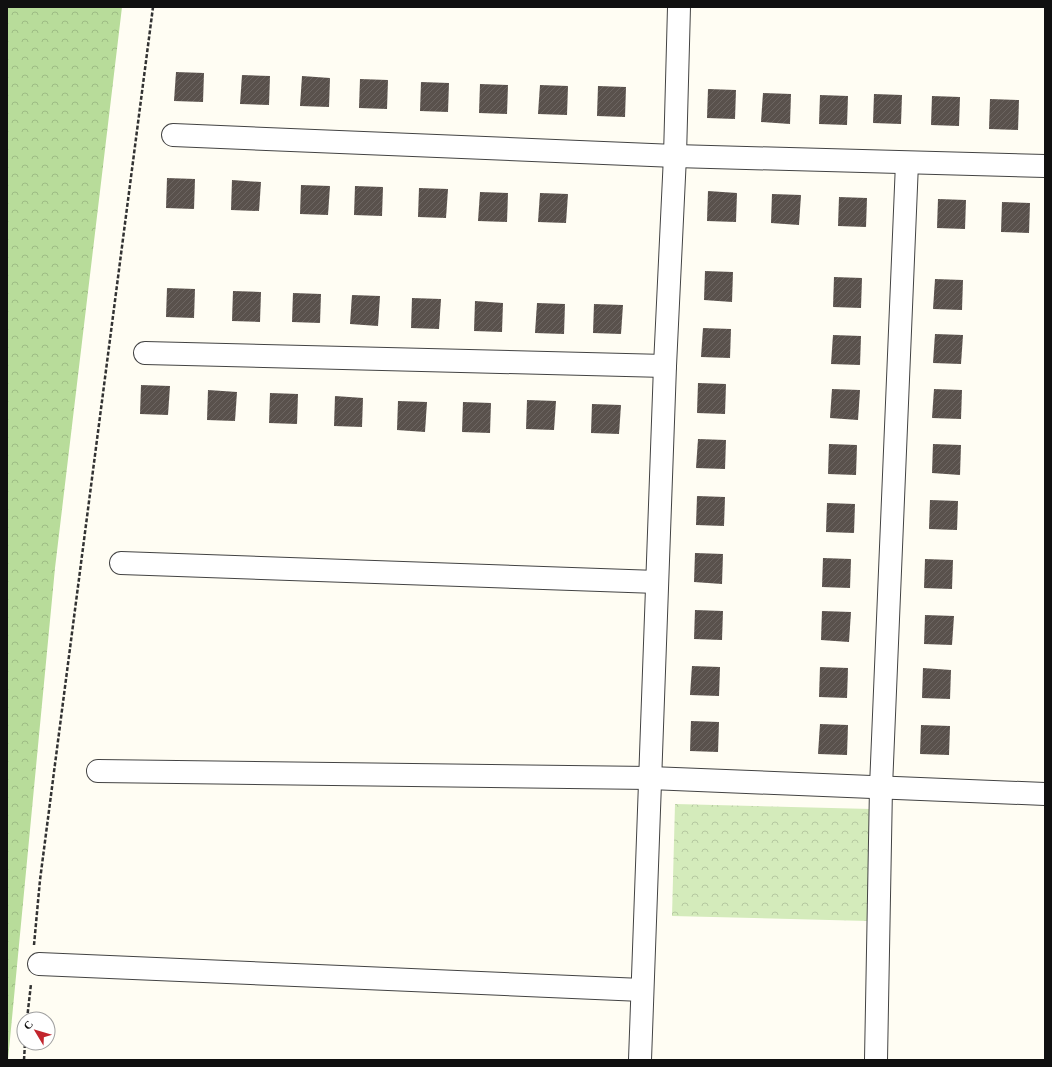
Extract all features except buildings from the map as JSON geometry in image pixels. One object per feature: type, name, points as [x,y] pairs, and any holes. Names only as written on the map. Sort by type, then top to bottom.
[{"type":"street","points":[[640,1060],[665,366],[675,156],[679,7]]},
{"type":"street","points":[[173,135],[675,156],[1045,166]]},
{"type":"street","points":[[876,1060],[881,787],[907,163]]},
{"type":"street","points":[[145,353],[665,366]]},
{"type":"street","points":[[121,563],[657,582]]},
{"type":"street","points":[[98,771],[650,778],[1045,794]]},
{"type":"street","points":[[35,965],[642,990]]},
{"type":"path","points":[[29,1011],[35,965],[40,880],[153,7]]},
{"type":"green space","points":[[7,7],[122,7],[55,568],[8,1060]]},
{"type":"green space","points":[[675,804],[871,809],[868,921],[672,916]]}]
